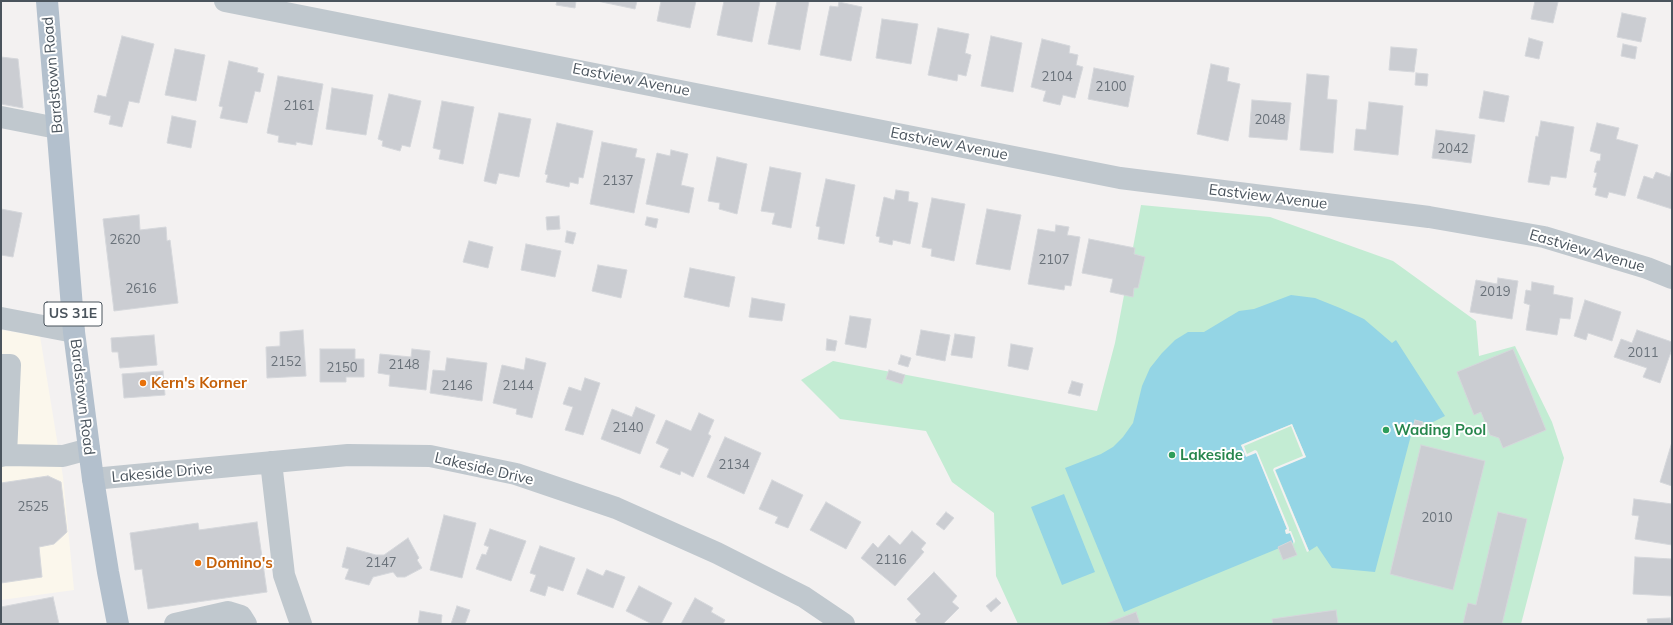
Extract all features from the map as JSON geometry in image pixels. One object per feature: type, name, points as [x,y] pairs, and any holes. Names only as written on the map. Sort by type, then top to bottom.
[{"type":"main road","name":"Bardstown Road","points":[[46,1],[74,332],[93,479],[118,624]]},
{"type":"street","name":"Eastview Avenue","points":[[225,1],[1120,178],[1429,217],[1544,237],[1647,268],[1672,278]]},
{"type":"street","points":[[1,117],[57,128]]},
{"type":"street","points":[[1,318],[74,332]]},
{"type":"street","points":[[1,365],[10,364],[4,455],[63,456],[89,449]]},
{"type":"street","name":"Lakeside Drive","points":[[93,479],[348,456],[430,456],[516,474],[616,508],[717,553],[804,597],[844,624]]},
{"type":"street","points":[[271,462],[284,575],[301,624]]},
{"type":"street","points":[[175,624],[228,612],[241,616],[246,624]]},
{"type":"shaded area","points":[[1,330],[40,336],[63,477],[74,590],[1,600]]},
{"type":"green space","points":[[1141,205],[1270,217],[1393,261],[1476,321],[1479,356],[1515,346],[1552,422],[1564,458],[1521,624],[1018,624],[996,576],[994,513],[952,482],[926,431],[840,419],[801,380],[833,361],[1097,411],[1115,343]]},
{"type":"water","name":"Lakeside","points":[[1291,295],[1315,298],[1340,308],[1364,319],[1392,343],[1396,340],[1445,416],[1429,424],[1415,420],[1375,572],[1332,568],[1317,546],[1309,551],[1275,469],[1306,457],[1292,424],[1241,445],[1246,456],[1256,452],[1287,529],[1285,530],[1286,534],[1290,533],[1294,542],[1124,612],[1065,468],[1101,454],[1113,447],[1123,437],[1133,423],[1142,386],[1150,368],[1175,340],[1188,332],[1204,332],[1239,311],[1254,309]]},
{"type":"water","points":[[1064,494],[1095,572],[1062,585],[1031,507]]},
{"type":"pier","points":[[1292,424],[1306,457],[1275,470],[1309,551],[1307,552],[1273,470],[1274,468],[1303,456],[1291,426],[1244,446],[1247,454],[1255,450],[1257,451],[1289,531],[1291,531],[1295,541],[1294,544],[1290,533],[1286,534],[1285,530],[1287,529],[1256,453],[1246,457],[1241,445]]},
{"type":"building","points":[[557,1],[576,1],[575,8],[556,5]]},
{"type":"building","points":[[597,1],[637,1],[635,9]]},
{"type":"building","points":[[661,1],[696,1],[690,28],[657,21]]},
{"type":"building","points":[[724,1],[760,1],[752,42],[717,35]]},
{"type":"building","points":[[777,1],[809,1],[800,50],[768,44]]},
{"type":"building","points":[[1535,1],[1558,2],[1553,23],[1531,19]]},
{"type":"building","points":[[839,2],[862,7],[851,61],[820,55],[830,6],[838,7]]},
{"type":"building","points":[[1622,13],[1646,18],[1641,42],[1617,37]]},
{"type":"building","points":[[882,19],[918,24],[911,64],[876,58]]},
{"type":"building","points":[[938,28],[969,34],[965,53],[971,55],[966,76],[958,74],[957,81],[928,75]]},
{"type":"building","points":[[122,36],[154,44],[139,103],[129,101],[122,127],[109,124],[111,116],[94,112],[98,95],[106,97]]},
{"type":"building","points":[[991,36],[1022,43],[1013,92],[981,86]]},
{"type":"building","points":[[1529,38],[1543,42],[1539,59],[1525,56]]},
{"type":"building","points":[[1042,39],[1070,46],[1069,53],[1078,55],[1076,65],[1083,67],[1075,98],[1063,95],[1060,105],[1043,101],[1046,91],[1031,87]]},
{"type":"building","points":[[1623,44],[1637,47],[1635,59],[1621,56]]},
{"type":"building","points":[[1391,47],[1417,49],[1414,72],[1389,70]]},
{"type":"building","points":[[175,49],[205,55],[196,101],[165,95]]},
{"type":"building","points":[[1,57],[18,59],[23,108],[1,104]]},
{"type":"building","points":[[229,61],[258,68],[257,72],[264,74],[260,92],[255,91],[247,123],[220,118],[223,107],[219,106]]},
{"type":"building","points":[[1211,64],[1229,68],[1227,81],[1240,84],[1228,141],[1197,134]]},
{"type":"building","points":[[1094,68],[1134,76],[1128,107],[1088,99]]},
{"type":"building","points":[[1416,73],[1428,74],[1427,86],[1415,85]]},
{"type":"building","points":[[1307,74],[1329,76],[1327,99],[1337,100],[1333,153],[1300,150]]},
{"type":"building","points":[[278,76],[323,84],[312,145],[296,142],[296,145],[278,142],[279,136],[267,133]]},
{"type":"building","points":[[332,88],[373,95],[366,135],[326,129]]},
{"type":"building","points":[[1484,91],[1509,96],[1504,122],[1479,118]]},
{"type":"building","points":[[389,94],[421,101],[410,147],[402,145],[400,151],[382,146],[383,141],[378,139]]},
{"type":"building","points":[[1252,100],[1291,103],[1287,140],[1249,137]]},
{"type":"building","points":[[442,101],[474,107],[463,164],[439,159],[441,150],[433,148]]},
{"type":"building","points":[[1369,102],[1403,106],[1398,155],[1354,150],[1356,129],[1366,130]]},
{"type":"building","points":[[499,113],[531,119],[519,177],[499,173],[496,184],[484,181]]},
{"type":"building","points":[[172,116],[196,121],[191,148],[167,143]]},
{"type":"building","points":[[1541,121],[1574,127],[1566,178],[1551,176],[1549,185],[1528,182],[1536,136],[1538,137]]},
{"type":"building","points":[[557,123],[593,131],[583,178],[579,177],[578,184],[570,182],[569,187],[546,182],[548,175],[545,174]]},
{"type":"building","points":[[1597,123],[1619,128],[1616,139],[1638,145],[1625,196],[1609,192],[1607,198],[1595,195],[1597,188],[1593,187],[1597,173],[1594,172],[1597,161],[1600,161],[1601,154],[1590,151]]},
{"type":"building","points":[[1436,130],[1475,135],[1471,163],[1432,158]]},
{"type":"building","points":[[602,142],[637,149],[635,157],[645,159],[634,213],[590,204]]},
{"type":"building","points":[[671,150],[688,154],[681,185],[694,188],[689,213],[646,204],[657,153],[670,156]]},
{"type":"building","points":[[717,157],[747,164],[737,214],[719,209],[720,203],[708,201]]},
{"type":"building","points":[[770,167],[801,173],[791,228],[772,224],[775,213],[761,211]]},
{"type":"building","points":[[1672,168],[1672,209],[1637,198],[1644,176],[1653,179],[1656,172],[1670,177]]},
{"type":"building","points":[[826,179],[855,185],[844,244],[818,239],[820,227],[816,226]]},
{"type":"building","points":[[896,190],[909,192],[908,201],[918,203],[910,244],[893,240],[892,245],[879,242],[880,237],[876,236],[884,197],[894,200]]},
{"type":"building","points":[[932,198],[965,204],[954,261],[931,256],[932,249],[922,247]]},
{"type":"building","points":[[1,209],[22,213],[13,257],[1,255]]},
{"type":"building","points":[[987,209],[1021,215],[1010,270],[976,264]]},
{"type":"building","points":[[139,215],[140,230],[166,227],[167,241],[170,240],[178,303],[114,311],[103,219]]},
{"type":"building","points":[[559,216],[560,229],[547,230],[546,217]]},
{"type":"building","points":[[647,217],[658,219],[656,228],[645,225]]},
{"type":"building","points":[[1056,225],[1069,227],[1067,235],[1080,237],[1071,286],[1065,285],[1064,290],[1028,284],[1038,229],[1055,232]]},
{"type":"building","points":[[567,231],[576,233],[573,244],[565,242]]},
{"type":"building","points":[[1089,239],[1135,248],[1134,254],[1145,257],[1138,288],[1134,288],[1133,297],[1110,292],[1113,279],[1082,273]]},
{"type":"building","points":[[469,241],[493,247],[488,268],[463,262]]},
{"type":"building","points":[[526,244],[561,251],[555,277],[521,270]]},
{"type":"building","points":[[598,265],[627,270],[621,298],[592,291]]},
{"type":"building","points":[[690,268],[735,277],[729,307],[684,297]]},
{"type":"building","points":[[1498,278],[1518,281],[1512,319],[1470,312],[1476,280],[1497,284]]},
{"type":"building","points":[[1532,282],[1554,286],[1553,294],[1573,298],[1570,319],[1560,318],[1557,335],[1526,330],[1530,305],[1524,303],[1526,290],[1531,291]]},
{"type":"building","points":[[752,298],[785,304],[782,321],[749,317]]},
{"type":"building","points":[[1585,300],[1621,312],[1612,341],[1588,333],[1586,340],[1574,336]]},
{"type":"building","points":[[850,316],[871,319],[866,348],[845,344]]},
{"type":"building","points":[[303,330],[306,376],[267,378],[266,347],[280,346],[280,332]]},
{"type":"building","points":[[921,330],[950,335],[945,361],[916,355]]},
{"type":"building","points":[[1637,330],[1672,342],[1672,349],[1660,383],[1643,377],[1647,368],[1614,357],[1621,339],[1632,343]]},
{"type":"building","points":[[955,334],[975,337],[972,358],[951,355]]},
{"type":"building","points":[[154,335],[157,365],[120,368],[118,352],[112,352],[111,338]]},
{"type":"building","points":[[827,339],[837,341],[835,351],[826,350]]},
{"type":"building","points":[[1011,344],[1033,348],[1028,370],[1008,366]]},
{"type":"building","points":[[320,349],[355,349],[355,359],[364,359],[364,377],[346,377],[346,382],[320,382]]},
{"type":"building","points":[[412,349],[430,351],[426,390],[389,386],[390,375],[378,373],[380,354],[411,357]]},
{"type":"building","points":[[1513,349],[1546,430],[1503,448],[1499,438],[1490,435],[1481,412],[1474,415],[1457,372]]},
{"type":"building","points":[[901,355],[911,358],[908,367],[898,364]]},
{"type":"building","points":[[447,358],[487,363],[482,401],[430,393],[433,370],[445,371]]},
{"type":"building","points":[[526,358],[546,363],[532,418],[516,414],[517,409],[493,403],[502,365],[524,370]]},
{"type":"building","points":[[889,370],[905,375],[902,384],[886,379]]},
{"type":"building","name":"Kern's Korner","points":[[163,371],[165,395],[124,398],[122,374]]},
{"type":"building","points":[[585,378],[600,383],[583,435],[565,430],[573,407],[563,404],[569,387],[581,391]]},
{"type":"building","points":[[1072,381],[1083,384],[1080,396],[1068,393]]},
{"type":"building","points":[[636,407],[655,415],[640,454],[601,439],[612,409],[632,417]]},
{"type":"building","points":[[699,413],[714,420],[708,434],[711,436],[693,477],[681,471],[680,475],[660,467],[669,449],[656,443],[666,420],[691,431]]},
{"type":"building","points":[[1415,420],[1423,422],[1419,436],[1411,434]]},
{"type":"building","points":[[725,437],[761,453],[744,494],[707,477]]},
{"type":"building","points":[[1672,442],[1672,486],[1660,482]]},
{"type":"building","points":[[1421,445],[1485,461],[1453,590],[1390,574]]},
{"type":"building","points":[[48,476],[61,482],[67,532],[54,544],[39,547],[42,577],[1,583],[1,483]]},
{"type":"building","points":[[772,480],[803,495],[788,528],[775,523],[778,517],[759,509]]},
{"type":"building","points":[[1634,499],[1672,504],[1672,545],[1635,539],[1639,516],[1632,515]]},
{"type":"building","points":[[826,502],[861,522],[846,549],[810,530]]},
{"type":"building","points":[[946,512],[954,518],[944,530],[936,524]]},
{"type":"building","points":[[1498,512],[1527,519],[1502,624],[1463,624],[1468,603],[1476,605]]},
{"type":"building","points":[[444,515],[476,523],[462,578],[430,570]]},
{"type":"building","points":[[257,522],[267,592],[148,609],[142,569],[135,570],[130,533],[198,523],[199,530]]},
{"type":"building","points":[[490,529],[526,541],[511,581],[476,569],[482,554],[486,555],[489,547],[484,545]]},
{"type":"building","points":[[912,531],[926,543],[921,549],[924,552],[895,586],[861,558],[873,543],[878,548],[889,535],[900,545]]},
{"type":"building","points":[[408,538],[419,558],[417,560],[422,568],[405,577],[397,577],[393,572],[373,577],[369,585],[345,579],[349,569],[342,567],[347,547],[376,555],[384,555]]},
{"type":"building","points":[[1291,541],[1297,555],[1283,560],[1278,547]]},
{"type":"building","points":[[540,546],[575,558],[563,591],[548,586],[545,596],[530,591],[536,575],[530,573]]},
{"type":"building","points":[[1635,557],[1672,559],[1672,596],[1633,594]]},
{"type":"building","points":[[587,569],[603,576],[606,570],[625,577],[613,608],[577,594]]},
{"type":"building","points":[[934,572],[957,596],[952,602],[959,608],[943,624],[918,624],[915,620],[921,614],[907,599]]},
{"type":"building","points":[[639,586],[672,603],[661,624],[652,624],[626,611]]},
{"type":"building","points":[[53,597],[59,624],[1,624],[1,607]]},
{"type":"building","points":[[695,598],[713,608],[711,612],[725,620],[723,624],[681,624]]},
{"type":"building","points":[[996,598],[1001,603],[991,612],[986,606]]},
{"type":"building","points":[[457,606],[470,610],[465,624],[451,624]]},
{"type":"building","points":[[1336,610],[1338,624],[1273,624],[1272,619]]},
{"type":"building","points":[[420,611],[442,615],[441,624],[418,624]]},
{"type":"building","points":[[1136,612],[1140,624],[1105,624]]},
{"type":"building","points":[[1670,618],[1671,624],[1648,624],[1647,619]]},
{"type":"place","name":"Kern's Korner","points":[[143,383]]},
{"type":"place","name":"Wading Pool","points":[[1386,430]]},
{"type":"place","name":"Lakeside","points":[[1172,455]]},
{"type":"place","name":"Domino's","points":[[198,563]]}]
